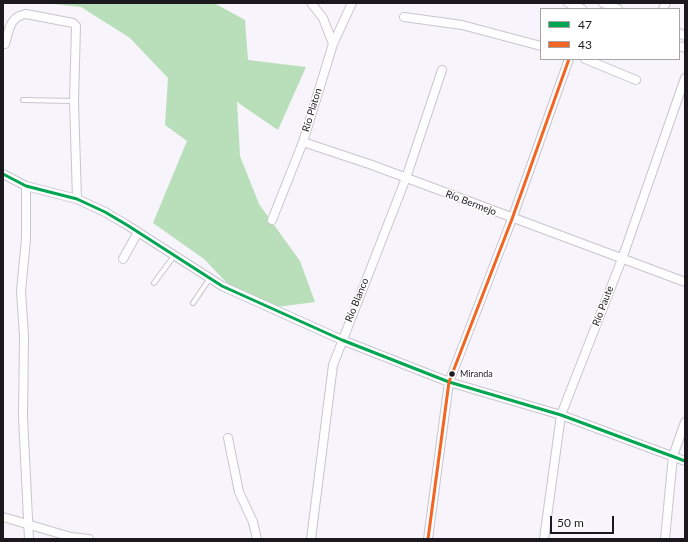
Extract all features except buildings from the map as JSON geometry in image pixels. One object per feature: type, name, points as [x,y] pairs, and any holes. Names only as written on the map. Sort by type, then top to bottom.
[{"type":"street","points":[[311,3],[323,18],[333,44]]},
{"type":"street","name":"Río Platon","points":[[272,220],[303,142],[333,44],[352,3]]},
{"type":"street","points":[[568,3],[580,8]]},
{"type":"street","points":[[603,3],[616,8]]},
{"type":"street","points":[[6,44],[11,25],[15,18],[19,15],[26,14],[73,23],[76,30],[74,101],[76,199]]},
{"type":"street","points":[[404,17],[462,25],[540,46]]},
{"type":"street","points":[[428,539],[449,382],[512,219],[569,60]]},
{"type":"street","points":[[587,60],[636,80]]},
{"type":"street","name":"Río Blanco","points":[[311,539],[333,365],[406,178],[442,70]]},
{"type":"street","name":"Río Paute","points":[[544,539],[561,415],[622,259],[685,78]]},
{"type":"street","name":"Río Bermejo","points":[[303,142],[406,178],[512,219],[685,282]]},
{"type":"street","points":[[3,174],[26,186],[76,199],[105,212],[222,286],[342,340],[449,382],[561,415],[685,461]]},
{"type":"street","points":[[26,186],[26,239],[21,292],[24,336],[23,417],[29,539]]},
{"type":"street","points":[[123,259],[138,232]]},
{"type":"street","points":[[665,539],[673,456],[685,422]]},
{"type":"street","points":[[228,438],[240,492],[253,522],[256,539]]},
{"type":"street","points":[[3,517],[71,537],[89,539]]},
{"type":"lane","points":[[23,100],[74,101]]},
{"type":"lane","points":[[154,283],[174,255]]},
{"type":"lane","points":[[193,303],[210,277]]},
{"type":"green space","points":[[45,3],[214,3],[245,20],[248,60],[306,67],[278,130],[237,102],[240,156],[259,204],[300,261],[315,302],[262,309],[228,284],[204,259],[153,223],[187,141],[165,125],[168,78],[130,38],[81,7]]},
{"type":"transit line","name":"43","points":[[428,539],[449,382],[512,219],[569,60]]},
{"type":"transit line","name":"47","points":[[3,174],[26,186],[77,199],[105,212],[222,286],[342,340],[449,382],[561,415],[685,461]]},
{"type":"place","name":"Miranda","points":[[452,374]]}]
